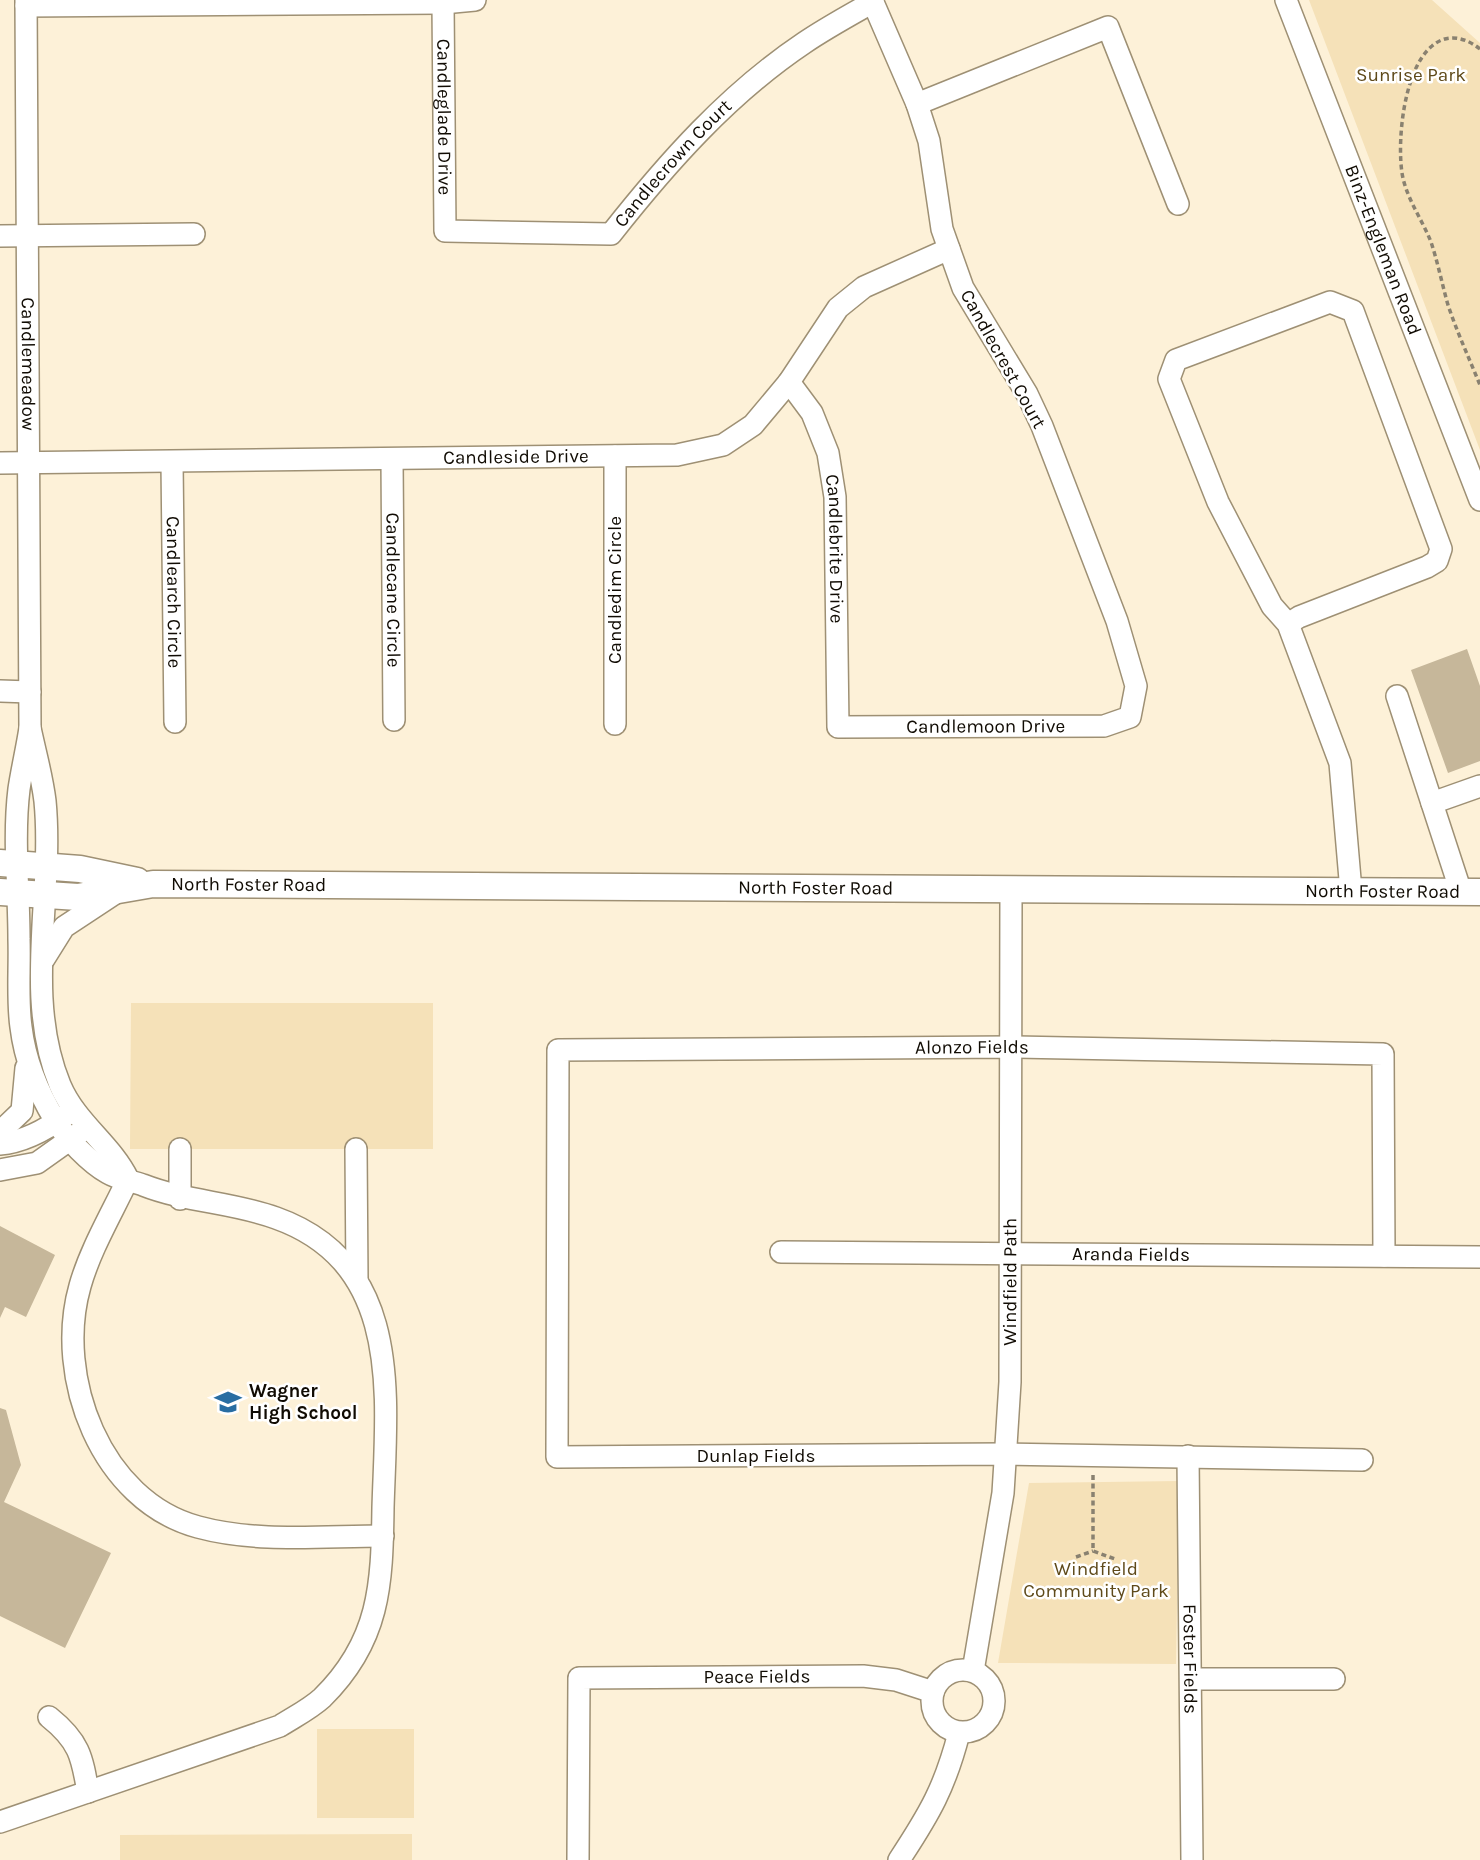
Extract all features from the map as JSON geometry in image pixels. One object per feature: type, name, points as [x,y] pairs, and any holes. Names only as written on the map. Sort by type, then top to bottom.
[{"type":"main road","name":"North Foster Road","points":[[9,864],[80,869],[153,884]]},
{"type":"main road","name":"North Foster Road","points":[[21,894],[78,897],[153,884],[1471,892]]},
{"type":"street","points":[[26,3],[443,3],[475,0]]},
{"type":"street","name":"Binz-Engleman Road","points":[[1286,0],[1480,500]]},
{"type":"street","name":"Candlecrest Court","points":[[872,1],[917,104],[929,141],[937,202],[949,249],[963,288],[1027,394],[1042,426],[1117,621],[1136,686],[1130,717]]},
{"type":"street","name":"Candlecrown Court","points":[[445,231],[611,234],[674,156],[736,96],[803,43],[872,1]]},
{"type":"street","name":"Candlemeadow","points":[[26,3],[30,728],[9,864],[21,894],[45,866],[45,801],[30,728]]},
{"type":"street","name":"Candleglade Drive","points":[[443,3],[445,231]]},
{"type":"street","points":[[917,104],[1108,27],[1178,204]]},
{"type":"street","points":[[0,236],[194,234]]},
{"type":"street","name":"Candleside Drive","points":[[0,464],[677,455],[723,445],[753,425],[789,382],[838,308],[864,287],[949,249]]},
{"type":"street","points":[[1288,624],[1299,617],[1427,567],[1437,562],[1441,549],[1353,311],[1330,302],[1176,360],[1170,379],[1218,502],[1272,607],[1288,624],[1340,764],[1351,891]]},
{"type":"street","name":"Candlebrite Drive","points":[[789,382],[812,413],[828,453],[835,496],[838,727]]},
{"type":"street","name":"Candledim Circle","points":[[615,456],[615,724]]},
{"type":"street","name":"Candlecane Circle","points":[[391,459],[394,720]]},
{"type":"street","name":"Candlearch Circle","points":[[172,462],[175,722]]},
{"type":"street","points":[[0,691],[30,692]]},
{"type":"street","points":[[1397,696],[1432,803],[1471,892]]},
{"type":"street","name":"Candlemoon Drive","points":[[838,727],[1104,726],[1130,717]]},
{"type":"street","points":[[1432,803],[1480,786]]},
{"type":"street","points":[[43,961],[64,927],[122,889]]},
{"type":"street","name":"Windfield Path","points":[[972,1671],[1003,1493],[1010,1382],[1012,890]]},
{"type":"street","points":[[21,894],[43,961],[43,1023],[60,1085],[65,1116]]},
{"type":"street","points":[[0,1822],[280,1726],[321,1699],[350,1664],[370,1628],[382,1580],[383,1536],[386,1382],[381,1342],[367,1300],[347,1262],[324,1243],[278,1218],[224,1204],[180,1199],[109,1174],[34,1079],[21,1027],[21,894]]},
{"type":"street","points":[[0,1132],[22,1111],[27,1086],[26,1045]]},
{"type":"street","name":"Alonzo Fields","points":[[558,1050],[1011,1047],[1383,1054],[1384,1256]]},
{"type":"street","name":"Dunlap Fields","points":[[558,1050],[557,1457],[1004,1454],[1362,1460]]},
{"type":"street","points":[[0,1144],[12,1143],[65,1116]]},
{"type":"street","points":[[0,1170],[37,1163],[79,1134]]},
{"type":"street","points":[[180,1149],[180,1199]]},
{"type":"street","points":[[356,1149],[357,1281]]},
{"type":"street","points":[[128,1180],[80,1285],[73,1331],[79,1397],[107,1459],[148,1505],[196,1527],[246,1536],[383,1536]]},
{"type":"street","name":"Aranda Fields","points":[[781,1252],[1480,1257]]},
{"type":"street","name":"Foster Fields","points":[[1188,1456],[1192,1860]]},
{"type":"street","points":[[972,1671],[991,1685],[994,1708],[981,1727],[960,1733],[949,1730],[934,1714],[933,1692],[939,1681],[949,1673],[972,1671]]},
{"type":"street","name":"Peace Fields","points":[[578,1860],[579,1678],[863,1676],[896,1680],[933,1692]]},
{"type":"street","points":[[1191,1679],[1334,1679]]},
{"type":"street","points":[[49,1717],[67,1732],[80,1751],[88,1792]]},
{"type":"street","points":[[899,1860],[933,1809],[949,1771],[960,1733]]},
{"type":"path","points":[[1480,49],[1469,41],[1456,37],[1441,39],[1420,57],[1407,100],[1401,153],[1406,189],[1432,245],[1448,304],[1480,385]]},
{"type":"path","points":[[1093,1455],[1093,1551]]},
{"type":"path","points":[[1076,1557],[1093,1551],[1115,1559]]},
{"type":"green space","name":"Sunrise Park","points":[[1309,0],[1432,0],[1480,43],[1480,450]]},
{"type":"green space","points":[[131,1003],[433,1003],[433,1149],[130,1149]]},
{"type":"green space","name":"Windfield Community Park","points":[[1179,1481],[1176,1664],[998,1663],[1029,1483]]},
{"type":"green space","points":[[317,1729],[414,1729],[414,1818],[317,1818]]},
{"type":"green space","points":[[412,1834],[412,1860],[120,1860],[120,1835]]},
{"type":"building","points":[[1467,649],[1480,686],[1480,761],[1448,773],[1411,670]]},
{"type":"building","points":[[0,1226],[55,1255],[26,1317],[5,1307],[0,1318]]},
{"type":"building","points":[[0,1408],[6,1410],[21,1465],[4,1502],[111,1553],[65,1648],[0,1616]]},
{"type":"place","name":"Wagner High School","points":[[228,1402]]}]
